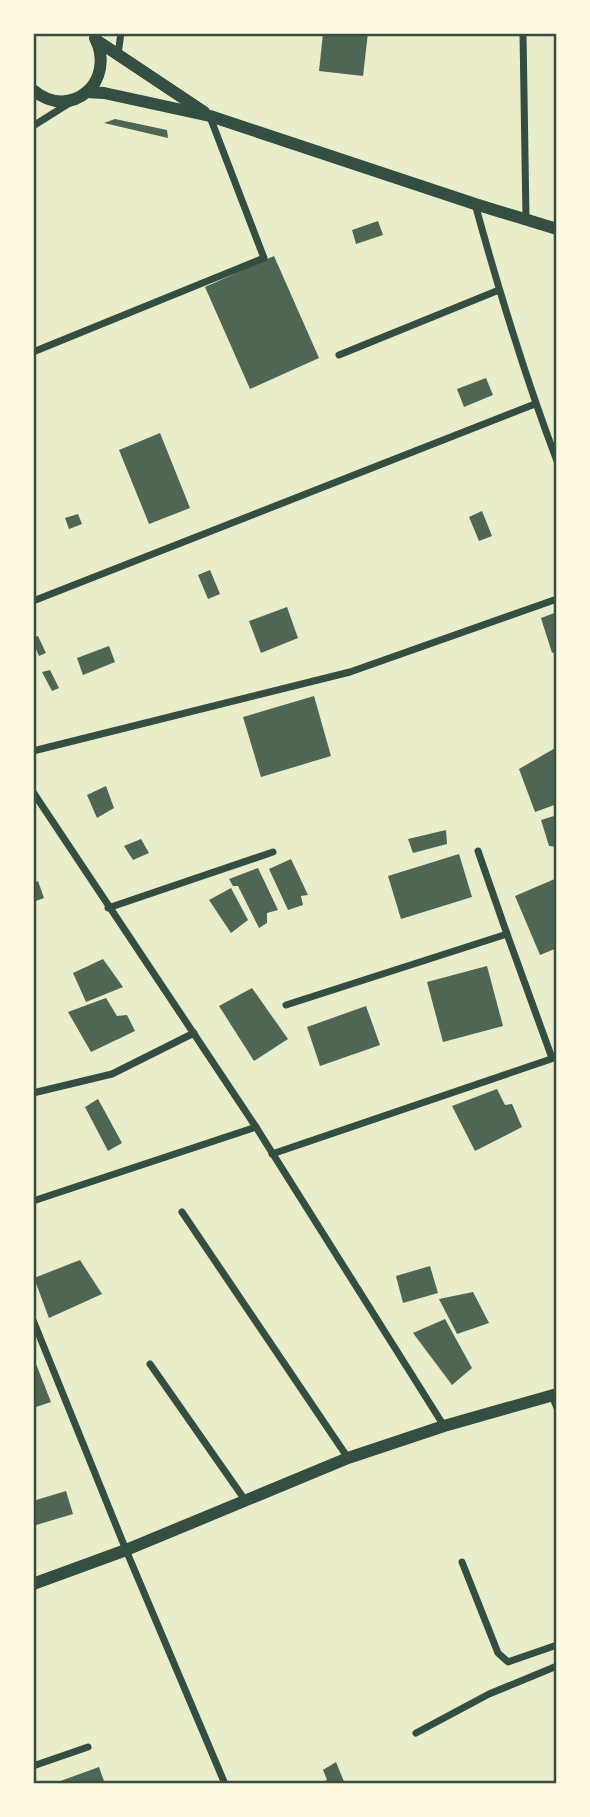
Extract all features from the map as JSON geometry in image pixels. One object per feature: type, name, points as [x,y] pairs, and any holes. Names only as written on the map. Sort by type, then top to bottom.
[{"type":"street","points":[[118,54],[121,33]]},
{"type":"street","points":[[523,33],[526,219]]},
{"type":"street","points":[[33,352],[264,258],[210,116],[93,36]]},
{"type":"street","points":[[33,127],[81,96],[94,84],[102,62],[93,36]]},
{"type":"street","points":[[33,90],[51,100],[104,93],[210,116],[557,229]]},
{"type":"street","points":[[475,204],[535,404],[557,461]]},
{"type":"street","points":[[339,355],[499,290]]},
{"type":"street","points":[[33,601],[535,404]]},
{"type":"street","points":[[33,751],[350,673],[557,599]]},
{"type":"street","points":[[33,792],[108,908],[194,1032],[444,1426]]},
{"type":"street","points":[[272,1154],[554,1058],[478,851]]},
{"type":"street","points":[[108,908],[273,852]]},
{"type":"street","points":[[286,1004],[508,934]]},
{"type":"street","points":[[33,1093],[112,1074],[194,1032]]},
{"type":"street","points":[[33,1201],[256,1128]]},
{"type":"street","points":[[182,1212],[348,1458]]},
{"type":"street","points":[[33,1320],[225,1784]]},
{"type":"street","points":[[150,1364],[245,1500]]},
{"type":"street","points":[[33,1584],[127,1550],[348,1458],[444,1426],[555,1399]]},
{"type":"street","points":[[462,1562],[498,1653],[508,1662],[557,1645]]},
{"type":"street","points":[[416,1732],[489,1694],[557,1666]]},
{"type":"street","points":[[33,1766],[88,1747]]},
{"type":"building","points":[[323,33],[368,33],[363,76],[319,71]]},
{"type":"building","points":[[115,119],[167,130],[168,138],[104,123]]},
{"type":"building","points":[[378,221],[383,235],[356,244],[352,230]]},
{"type":"building","points":[[274,256],[319,358],[250,389],[205,287]]},
{"type":"building","points":[[486,378],[493,395],[464,407],[457,389]]},
{"type":"building","points":[[160,433],[190,508],[149,524],[119,450]]},
{"type":"building","points":[[482,511],[492,536],[479,541],[469,517]]},
{"type":"building","points":[[78,514],[82,524],[69,529],[65,518]]},
{"type":"building","points":[[210,570],[220,594],[208,599],[198,575]]},
{"type":"building","points":[[287,607],[298,638],[261,653],[249,621]]},
{"type":"building","points":[[557,612],[557,651],[552,653],[541,618]]},
{"type":"building","points":[[38,636],[46,653],[39,656],[33,642],[33,638]]},
{"type":"building","points":[[109,646],[115,662],[83,675],[77,658]]},
{"type":"building","points":[[50,670],[59,688],[52,691],[42,672]]},
{"type":"building","points":[[314,696],[331,756],[261,777],[243,717]]},
{"type":"building","points":[[557,747],[557,804],[535,812],[519,769]]},
{"type":"building","points":[[106,786],[114,808],[97,818],[87,795]]},
{"type":"building","points":[[557,815],[557,847],[549,846],[541,820]]},
{"type":"building","points":[[446,830],[447,844],[413,853],[408,839]]},
{"type":"building","points":[[141,839],[149,853],[133,860],[124,846]]},
{"type":"building","points":[[459,854],[472,897],[401,919],[388,876]]},
{"type":"building","points":[[291,859],[308,895],[301,896],[303,905],[288,910],[269,869]]},
{"type":"building","points":[[258,868],[278,910],[267,913],[267,923],[259,928],[238,886],[233,886],[229,879]]},
{"type":"building","points":[[557,878],[557,948],[540,955],[515,896]]},
{"type":"building","points":[[38,881],[44,898],[33,902],[33,883]]},
{"type":"building","points":[[231,888],[248,920],[231,933],[209,900]]},
{"type":"building","points":[[103,959],[123,987],[86,1002],[73,973]]},
{"type":"building","points":[[487,966],[503,1026],[443,1042],[427,982]]},
{"type":"building","points":[[252,988],[288,1039],[254,1061],[219,1006]]},
{"type":"building","points":[[106,998],[117,1016],[127,1015],[135,1031],[91,1052],[68,1012]]},
{"type":"building","points":[[366,1006],[380,1045],[320,1066],[307,1027]]},
{"type":"building","points":[[497,1089],[505,1105],[512,1104],[522,1127],[475,1151],[452,1106]]},
{"type":"building","points":[[98,1099],[122,1143],[108,1151],[85,1107]]},
{"type":"building","points":[[80,1260],[102,1294],[49,1318],[34,1278]]},
{"type":"building","points":[[430,1266],[438,1293],[403,1303],[396,1276]]},
{"type":"building","points":[[473,1292],[489,1323],[457,1334],[439,1299]]},
{"type":"building","points":[[445,1319],[472,1368],[452,1385],[413,1333]]},
{"type":"building","points":[[36,1364],[51,1402],[33,1408],[33,1365]]},
{"type":"building","points":[[66,1491],[73,1514],[33,1526],[33,1501]]},
{"type":"building","points":[[336,1762],[345,1784],[317,1784],[327,1780],[323,1770]]},
{"type":"building","points":[[99,1767],[105,1784],[55,1784],[55,1783]]}]
